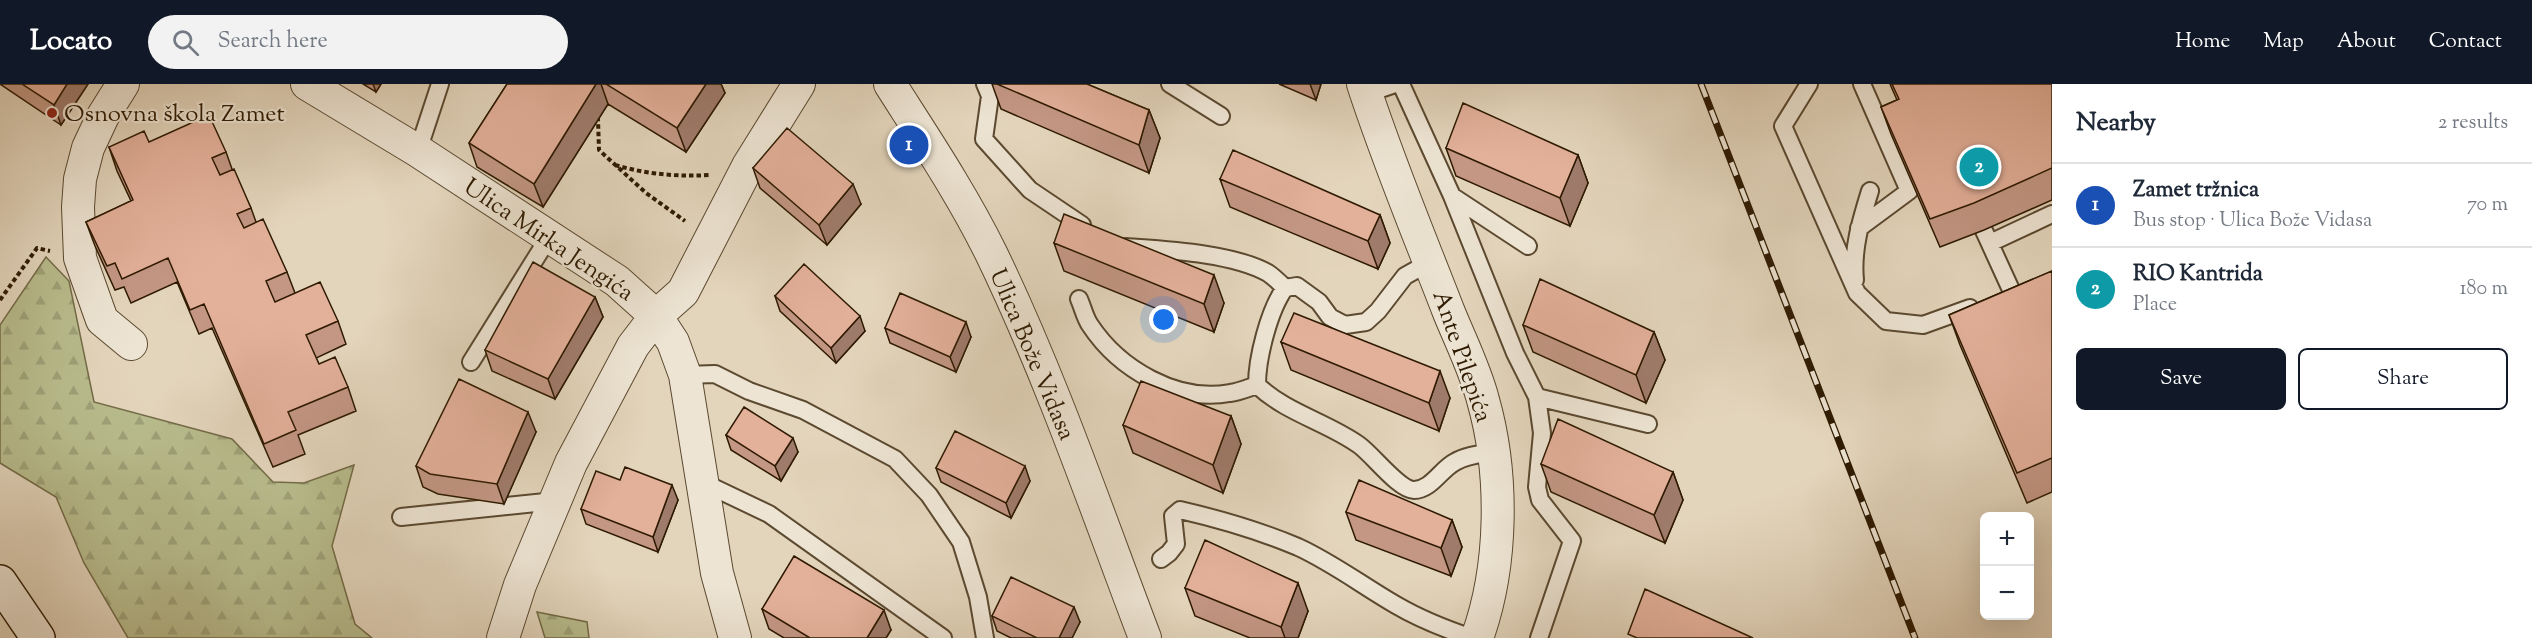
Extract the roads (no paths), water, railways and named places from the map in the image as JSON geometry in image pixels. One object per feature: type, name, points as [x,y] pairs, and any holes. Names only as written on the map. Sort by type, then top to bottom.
[{"type":"main road","points":[[0,582],[38,638]]},
{"type":"street","points":[[123,84],[103,116],[88,148],[80,179],[78,207],[80,258],[102,320],[131,344]]},
{"type":"street","name":"Ulica Mirka Jengića","points":[[307,84],[418,152],[617,281],[656,316],[673,342],[685,375],[717,573],[735,638]]},
{"type":"street","points":[[503,638],[520,585],[571,463],[633,346],[656,316],[683,292],[748,166],[799,84]]},
{"type":"street","name":"Ulica Bože Vidasa","points":[[890,84],[957,192],[990,251],[1028,333],[1145,638]]},
{"type":"street","name":"Ante Pilepića","points":[[1365,89],[1391,168],[1483,399],[1494,452],[1497,539],[1487,609],[1477,638]]},
{"type":"lane","points":[[418,152],[440,84]]},
{"type":"lane","points":[[985,84],[990,96],[984,139],[1030,190],[1106,240],[1122,246],[1174,250],[1240,262],[1271,274],[1286,288]]},
{"type":"lane","points":[[1170,84],[1221,116]]},
{"type":"lane","points":[[1365,89],[1395,84]]},
{"type":"lane","points":[[1401,84],[1452,196],[1515,353],[1537,397],[1542,433],[1537,487],[1540,500],[1572,541],[1539,638]]},
{"type":"lane","points":[[1809,84],[1783,126],[1857,293],[1886,321],[1923,326],[1985,305],[2028,285]]},
{"type":"lane","points":[[1859,228],[1909,191],[1862,84]]},
{"type":"lane","points":[[1857,293],[1854,267],[1859,228],[1870,191]]},
{"type":"lane","points":[[1452,196],[1528,246]]},
{"type":"lane","points":[[1973,206],[2012,292]]},
{"type":"lane","points":[[1990,243],[2052,214]]},
{"type":"lane","points":[[471,362],[549,237]]},
{"type":"lane","points":[[1430,262],[1405,276],[1378,311],[1366,322],[1346,325],[1330,317],[1319,302],[1297,286],[1286,288],[1280,296],[1266,335],[1257,370],[1257,385],[1272,399],[1358,444],[1378,461],[1400,485],[1411,490],[1423,489],[1454,462],[1494,452]]},
{"type":"lane","points":[[1079,299],[1089,323],[1103,342],[1118,357],[1164,386],[1207,394],[1230,393],[1257,385]]},
{"type":"lane","points":[[685,375],[715,374],[749,391],[803,410],[895,459],[929,495],[961,542],[978,597],[985,638]]},
{"type":"lane","points":[[1537,397],[1648,424]]},
{"type":"lane","points":[[704,483],[769,514],[943,638]]},
{"type":"lane","points":[[401,517],[555,501]]},
{"type":"lane","points":[[1161,559],[1176,544],[1173,516],[1180,510],[1218,519],[1298,547],[1360,581],[1395,605],[1434,625],[1472,638]]},
{"type":"railway","points":[[1701,84],[1915,638]]},
{"type":"place","name":"Osnovna škola Zamet","points":[[52,113]]},
{"type":"place","name":"Zamet tržnica","points":[[909,145]]},
{"type":"place","name":"RIO Kantrida","points":[[1979,167]]}]
